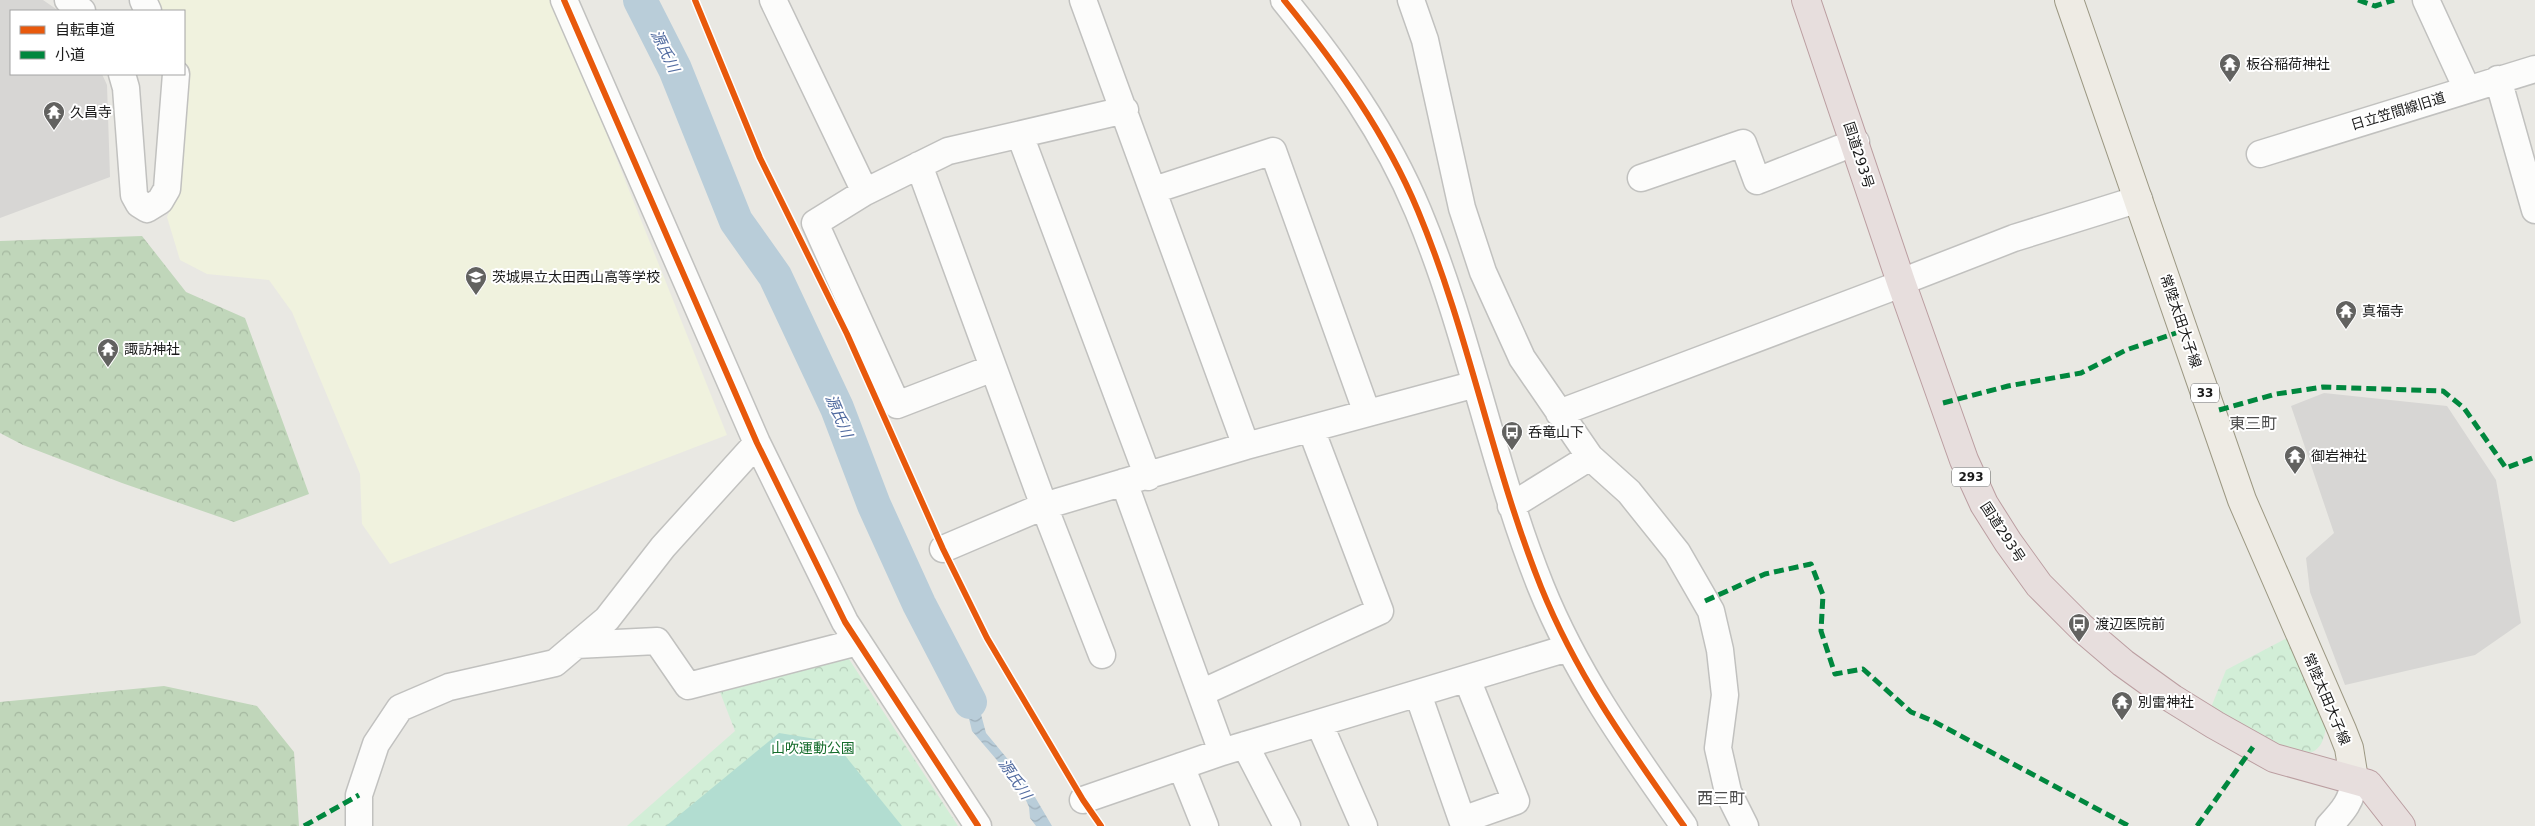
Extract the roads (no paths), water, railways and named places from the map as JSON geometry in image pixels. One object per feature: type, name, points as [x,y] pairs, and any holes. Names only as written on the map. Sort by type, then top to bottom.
[{"type":"highway","name":"国道293号","points":[[1806,0],[1856,142],[1901,282],[1964,460],[1984,504],[2039,585],[2082,628],[2123,663],[2214,725],[2274,758],[2368,784],[2374,789],[2401,826]]},
{"type":"main road","name":"常陸太田大子線","points":[[2069,0],[2230,467],[2293,621],[2342,730],[2350,755],[2354,779]]},
{"type":"street","points":[[68,0],[81,10]]},
{"type":"street","points":[[773,0],[865,192]]},
{"type":"street","points":[[1083,0],[1125,110],[1246,446]]},
{"type":"street","points":[[1284,0],[1341,74],[1374,124],[1397,166],[1418,212],[1476,384],[1511,506],[1541,587],[1568,648],[1616,730],[1684,826]]},
{"type":"street","points":[[1411,0],[1425,40],[1462,208],[1483,272],[1522,358],[1590,457],[1629,492],[1677,552],[1711,611],[1720,650],[1725,695],[1718,748],[1728,792],[1745,826]]},
{"type":"street","points":[[2426,0],[2467,89]]},
{"type":"street","points":[[573,3],[757,443],[845,622],[978,826]]},
{"type":"street","name":"日立笠間線旧道","points":[[2260,154],[2535,69]]},
{"type":"street","points":[[122,75],[126,88],[134,195],[139,204],[147,209],[160,202],[167,189],[176,75]]},
{"type":"street","points":[[2498,79],[2535,210]]},
{"type":"street","points":[[993,368],[897,405],[815,223],[865,192],[948,151],[1125,110]]},
{"type":"street","points":[[1020,134],[1136,479],[1201,692],[1233,749],[1287,826]]},
{"type":"street","points":[[1641,178],[1743,143],[1757,181],[1856,142]]},
{"type":"street","points":[[1154,190],[1273,151],[1367,414]]},
{"type":"street","points":[[919,165],[1044,506],[1102,654]]},
{"type":"street","points":[[1559,413],[1893,287],[1901,282],[2014,238],[2139,199]]},
{"type":"street","points":[[943,548],[1044,506],[1246,446],[1476,384]]},
{"type":"street","points":[[1201,692],[1380,611],[1311,429]]},
{"type":"street","points":[[359,826],[359,795],[376,744],[400,708],[449,687],[554,663],[607,619],[663,547],[757,443]]},
{"type":"street","points":[[1511,506],[1590,457]]},
{"type":"street","points":[[576,645],[657,642],[688,686],[858,642]]},
{"type":"street","points":[[1082,800],[1233,749],[1568,648]]},
{"type":"street","points":[[1418,694],[1462,820],[1516,801],[1466,679]]},
{"type":"street","points":[[1319,723],[1364,826]]},
{"type":"street","points":[[1181,766],[1205,826]]},
{"type":"street","points":[[2329,826],[2346,807],[2354,794],[2354,779]]},
{"type":"water","points":[[956,659],[955,666],[961,677],[974,688],[986,733],[1025,780],[1052,826],[1036,826],[1030,818],[1029,807],[1020,787],[972,731],[962,690],[942,666]]},
{"type":"waterway","name":"源氏川","points":[[640,0],[675,69],[736,221],[775,276],[837,408],[874,505],[919,604],[970,702]]},
{"type":"place","name":"板谷稲荷神社","points":[[2230,83]]},
{"type":"place","name":"久昌寺","points":[[54,131]]},
{"type":"place","name":"茨城県立太田西山高等学校","points":[[476,296]]},
{"type":"place","name":"真福寺","points":[[2346,330]]},
{"type":"place","name":"諏訪神社","points":[[108,368]]},
{"type":"place","name":"呑竜山下","points":[[1512,451]]},
{"type":"place","name":"御岩神社","points":[[2295,475]]},
{"type":"place","name":"渡辺医院前","points":[[2079,643]]},
{"type":"place","name":"別雷神社","points":[[2122,721]]},
{"type":"district","name":"東三町","points":[[2253,423]]},
{"type":"district","name":"西三町","points":[[1721,798]]},
{"type":"park label","name":"山吹運動公園","points":[[813,748]]}]
